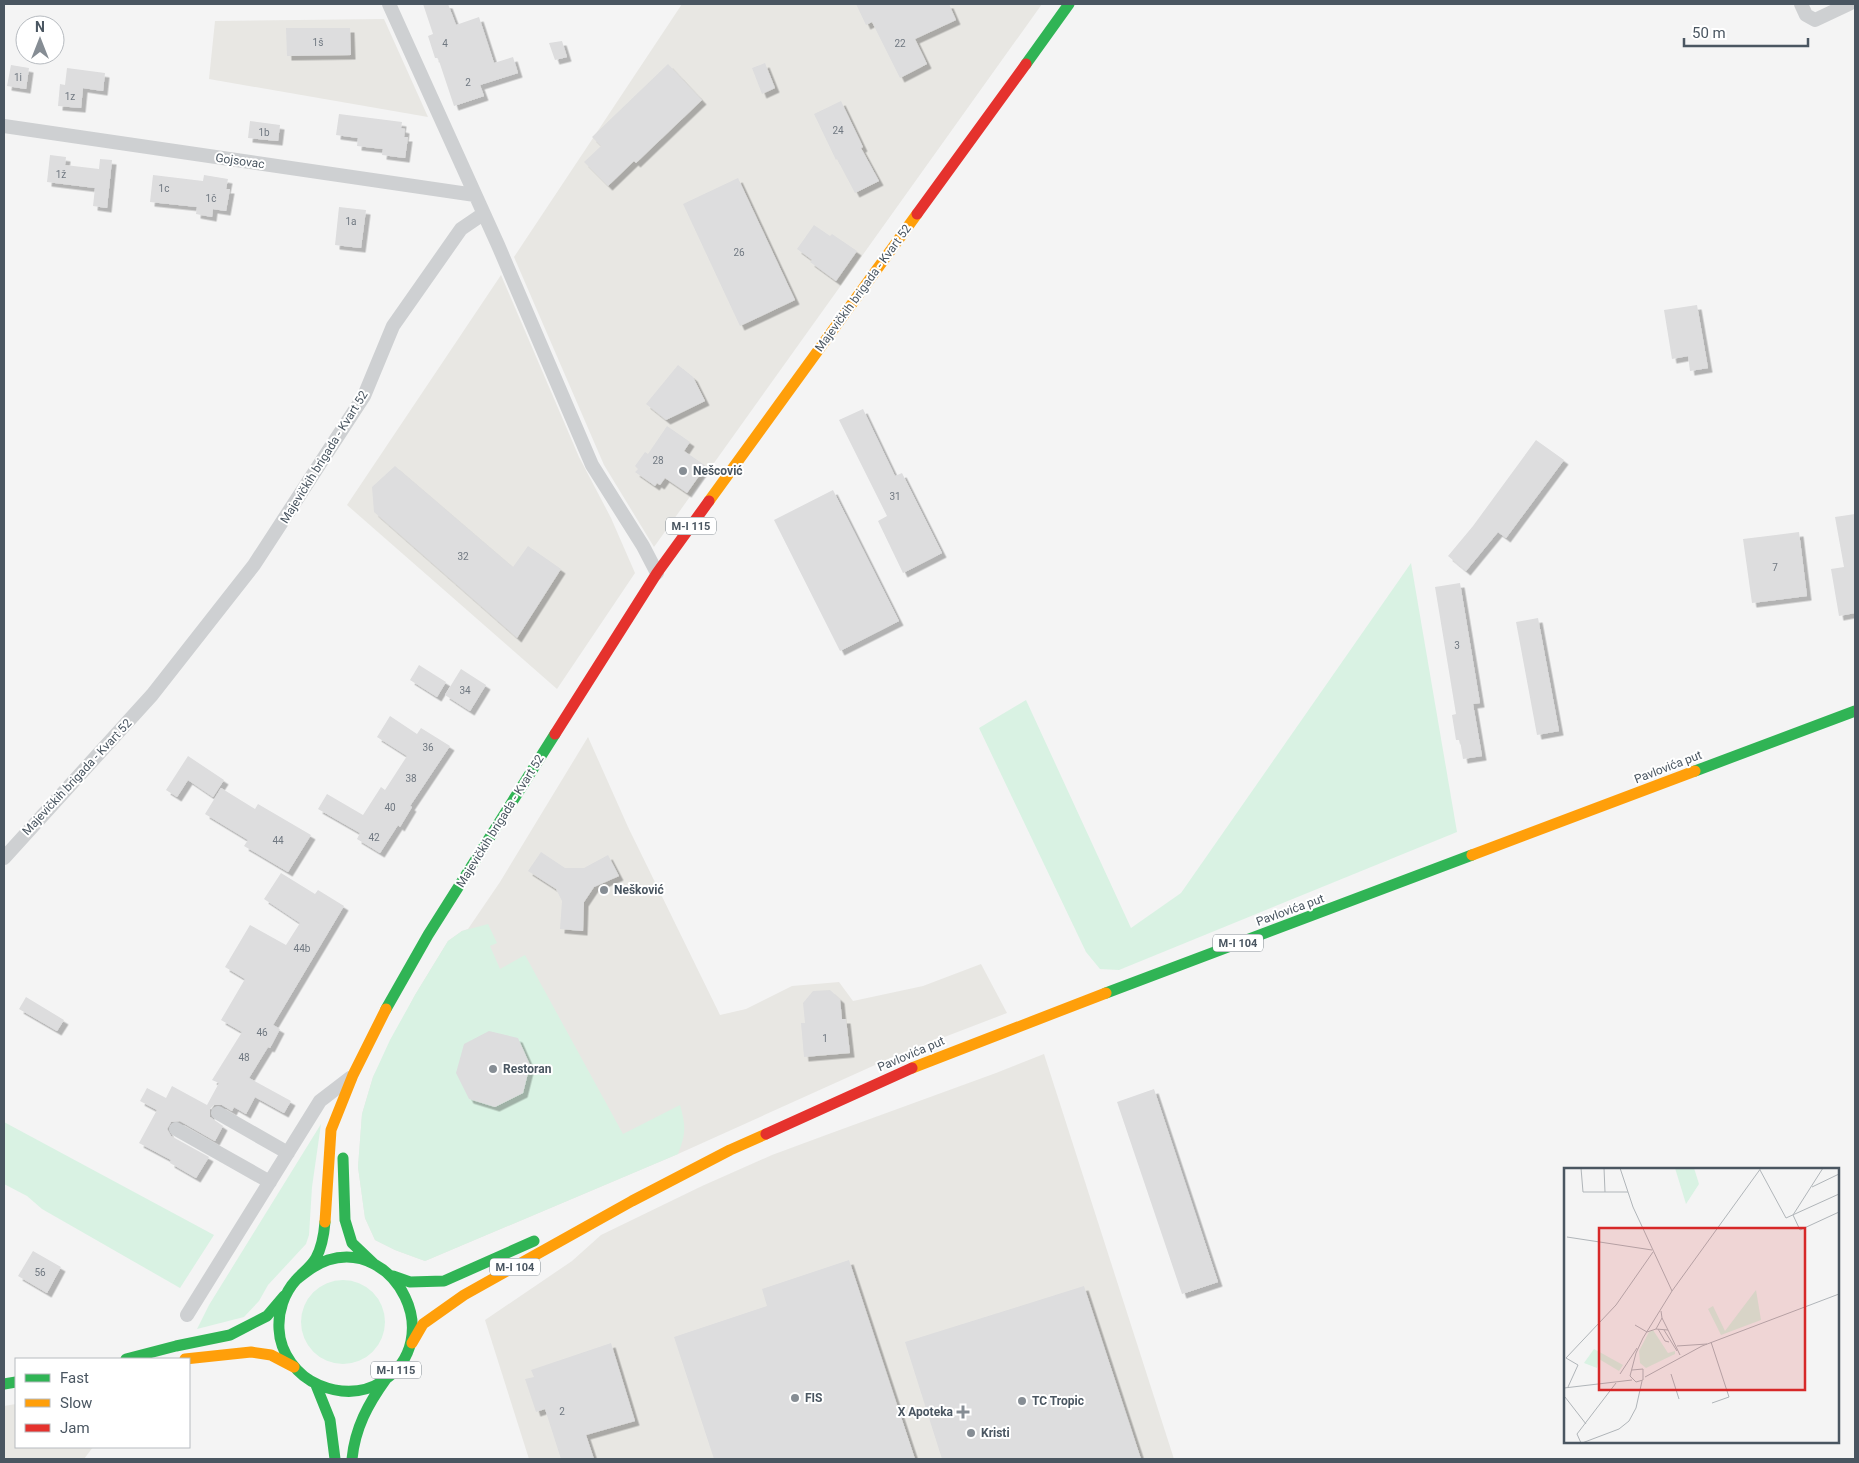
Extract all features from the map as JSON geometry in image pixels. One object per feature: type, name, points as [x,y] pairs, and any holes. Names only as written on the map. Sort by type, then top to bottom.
[{"type":"main road","name":"Majevičkih brigada - Kvart 52","points":[[353,1075],[393,996],[428,935],[657,573],[1069,4]]},
{"type":"main road","name":"Pavlovića put","points":[[632,1201],[739,1146],[924,1063],[1855,711]]},
{"type":"main road","name":"M-I 115","points":[[347,1121],[353,1075]]},
{"type":"main road","name":"M-I 115","points":[[130,1358],[230,1335],[252,1325],[267,1316],[311,1264],[320,1250],[324,1235],[331,1130],[353,1075]]},
{"type":"main road","name":"M-I 115","points":[[286,1294],[280,1312],[279,1332],[284,1350],[294,1367],[304,1378],[316,1385],[333,1391],[352,1392],[370,1388],[386,1380],[404,1359],[410,1346],[414,1328],[412,1309],[404,1291],[393,1276],[373,1263],[352,1243],[345,1220],[343,1192],[344,1149]]},
{"type":"main road","name":"M-I 104","points":[[393,1276],[410,1282],[444,1281],[632,1201]]},
{"type":"main road","name":"M-I 104","points":[[410,1346],[424,1324],[464,1295],[632,1201]]},
{"type":"main road","name":"M-I 115","points":[[296,1280],[312,1266],[332,1259],[353,1258],[373,1263]]},
{"type":"main road","name":"M-I 115","points":[[190,1358],[251,1352],[271,1355],[294,1367]]},
{"type":"main road","points":[[352,1459],[356,1428],[362,1414],[386,1380]]},
{"type":"main road","points":[[316,1385],[330,1420],[335,1459]]},
{"type":"street","points":[[389,4],[476,196],[592,465],[643,546],[657,573]]},
{"type":"street","points":[[1802,4],[1806,15],[1814,20],[1849,4]]},
{"type":"street","name":"Gojsovac","points":[[4,126],[476,196]]},
{"type":"street","name":"Majevičkih brigada - Kvart 52","points":[[4,858],[152,695],[254,565],[364,396],[393,326],[461,229],[483,214]]},
{"type":"street","points":[[187,1315],[320,1101],[353,1075]]},
{"type":"street","points":[[218,1113],[288,1153]]},
{"type":"street","points":[[176,1129],[270,1182]]},
{"type":"shaded area","points":[[682,4],[1042,4],[654,547],[604,465],[514,257]]},
{"type":"shaded area","points":[[384,19],[428,117],[209,79],[215,21]]},
{"type":"shaded area","points":[[501,275],[579,457],[611,518],[635,573],[557,689],[347,505]]},
{"type":"shaded area","points":[[588,737],[628,827],[720,1015],[746,1009],[792,986],[839,982],[853,1001],[923,986],[981,964],[1007,1013],[895,1056],[678,1154],[425,1261],[375,1240],[365,1218],[358,1167],[362,1114],[373,1077],[415,995],[448,941],[468,929],[500,882]]},
{"type":"shaded area","points":[[1044,1054],[1174,1459],[529,1459],[485,1320],[572,1261],[601,1235],[702,1186],[772,1155]]},
{"type":"shaded area","points":[[15,1404],[15,1448],[92,1448],[84,1459],[4,1459],[4,1406]]},
{"type":"green space","points":[[1411,563],[1457,832],[1119,970],[1100,969],[1086,952],[979,728],[1026,700],[1131,928],[1181,893]]},
{"type":"green space","points":[[488,924],[497,943],[490,946],[500,969],[525,955],[623,1134],[680,1105],[684,1124],[683,1141],[678,1154],[425,1261],[375,1240],[365,1218],[358,1167],[362,1114],[373,1077],[390,1040],[448,941],[462,931]]},
{"type":"green space","points":[[4,1122],[214,1235],[180,1288],[42,1209],[27,1196],[4,1184]]},
{"type":"green space","points":[[321,1124],[312,1187],[309,1235],[306,1244],[268,1285],[259,1301],[244,1317],[197,1329],[209,1305]]},
{"type":"green space","points":[[343,1280],[366,1287],[378,1299],[385,1322],[378,1345],[366,1357],[343,1364],[320,1357],[308,1345],[301,1322],[308,1299],[320,1287]]},
{"type":"building","points":[[423,4],[448,4],[456,25],[479,17],[494,63],[513,57],[518,73],[480,85],[484,96],[454,106],[438,58],[435,58],[428,36],[433,34]]},
{"type":"building","points":[[856,4],[949,4],[956,20],[915,39],[927,64],[900,78],[872,22],[866,25]]},
{"type":"building","points":[[286,28],[350,28],[351,55],[287,56]]},
{"type":"building","points":[[562,41],[567,57],[555,60],[549,43]]},
{"type":"building","points":[[765,63],[775,88],[762,94],[752,68]]},
{"type":"building","points":[[668,64],[702,100],[636,163],[634,161],[608,186],[584,162],[601,146],[592,137]]},
{"type":"building","points":[[11,65],[29,68],[26,89],[7,86]]},
{"type":"building","points":[[67,68],[105,73],[103,91],[83,88],[81,108],[58,106],[60,84],[65,85]]},
{"type":"building","points":[[841,101],[863,147],[861,148],[879,181],[855,193],[836,160],[814,114]]},
{"type":"building","points":[[339,114],[402,122],[401,128],[405,129],[404,137],[408,137],[405,158],[382,155],[383,149],[357,146],[358,138],[336,135]]},
{"type":"building","points":[[250,121],[280,125],[278,141],[248,138]]},
{"type":"building","points":[[50,155],[66,157],[65,165],[99,169],[100,159],[112,160],[107,208],[93,206],[95,188],[47,182]]},
{"type":"building","points":[[153,175],[203,181],[204,175],[228,179],[226,189],[230,189],[226,211],[213,209],[212,217],[196,214],[197,207],[150,202]]},
{"type":"building","points":[[738,178],[795,300],[740,326],[683,204]]},
{"type":"building","points":[[339,207],[366,210],[361,248],[335,245]]},
{"type":"building","points":[[814,225],[830,236],[832,234],[857,251],[836,281],[810,262],[812,260],[797,249]]},
{"type":"building","points":[[1697,305],[1708,368],[1690,371],[1688,356],[1672,359],[1664,310]]},
{"type":"building","points":[[678,365],[693,377],[705,401],[666,420],[646,404]]},
{"type":"building","points":[[863,409],[895,476],[902,473],[942,553],[903,573],[878,521],[887,516],[839,420]]},
{"type":"building","points":[[667,426],[690,442],[684,451],[706,466],[687,493],[665,478],[660,485],[657,483],[655,486],[635,472],[638,469],[635,466],[645,452],[648,454]]},
{"type":"building","points":[[1536,440],[1564,460],[1506,538],[1498,532],[1466,571],[1448,556],[1473,526]]},
{"type":"building","points":[[395,466],[513,567],[528,546],[561,569],[517,638],[374,512],[372,487]]},
{"type":"building","points":[[833,490],[899,621],[840,651],[774,520]]},
{"type":"building","points":[[1855,514],[1855,613],[1839,616],[1831,569],[1844,567],[1835,517]]},
{"type":"building","points":[[1799,532],[1807,596],[1752,603],[1743,539]]},
{"type":"building","points":[[1460,583],[1480,703],[1473,704],[1482,756],[1463,759],[1460,740],[1456,740],[1452,715],[1456,714],[1435,587]]},
{"type":"building","points":[[1538,618],[1559,731],[1537,735],[1516,622]]},
{"type":"building","points":[[419,665],[446,682],[437,697],[410,680]]},
{"type":"building","points":[[461,669],[486,685],[470,711],[445,695]]},
{"type":"building","points":[[390,716],[417,734],[421,728],[450,746],[410,806],[412,807],[400,827],[398,825],[380,853],[357,839],[360,833],[318,809],[327,794],[363,815],[381,787],[385,790],[407,756],[377,737]]},
{"type":"building","points":[[188,756],[224,780],[213,797],[188,780],[177,797],[166,790]]},
{"type":"building","points":[[221,788],[255,809],[258,804],[311,835],[288,872],[244,846],[248,840],[205,814]]},
{"type":"building","points":[[541,852],[565,868],[584,868],[608,855],[619,876],[594,887],[584,902],[583,931],[560,929],[562,901],[556,889],[528,871]]},
{"type":"building","points":[[281,873],[315,894],[318,890],[344,906],[273,1025],[280,1029],[270,1048],[268,1047],[249,1078],[291,1101],[284,1113],[255,1097],[246,1114],[234,1107],[232,1111],[222,1105],[214,1105],[210,1109],[210,1117],[223,1126],[215,1141],[180,1121],[171,1122],[167,1129],[171,1136],[209,1157],[196,1178],[170,1163],[171,1160],[139,1143],[157,1110],[140,1101],[147,1088],[166,1098],[172,1086],[207,1105],[219,1083],[212,1080],[242,1032],[221,1020],[245,979],[225,967],[250,925],[286,945],[300,923],[264,899]]},
{"type":"building","points":[[830,990],[840,999],[842,1019],[846,1019],[850,1053],[804,1057],[801,1023],[805,1023],[803,1003],[813,991]]},
{"type":"building","points":[[26,997],[64,1020],[57,1031],[19,1009]]},
{"type":"building","name":"Restoran","points":[[489,1031],[518,1038],[530,1065],[523,1093],[495,1107],[469,1099],[456,1073],[464,1044]]},
{"type":"building","points":[[1154,1089],[1218,1282],[1182,1294],[1117,1102]]},
{"type":"building","points":[[33,1251],[61,1267],[47,1293],[18,1276]]},
{"type":"building","name":"FIS","points":[[849,1260],[915,1459],[714,1459],[674,1337],[767,1306],[762,1289]]},
{"type":"building","name":"TC Tropic","points":[[1084,1286],[1141,1459],[942,1459],[905,1342]]},
{"type":"building","points":[[611,1343],[635,1421],[586,1435],[594,1459],[561,1459],[545,1409],[536,1412],[525,1379],[534,1377],[531,1370]]},
{"type":"traffic: fast","points":[[1026,64],[1069,4]]},
{"type":"traffic: fast","points":[[1695,771],[1855,711]]},
{"type":"traffic: fast","points":[[386,1009],[428,935],[555,734]]},
{"type":"traffic: fast","points":[[1106,993],[1472,855]]},
{"type":"traffic: fast","points":[[343,1158],[345,1220],[352,1243],[373,1263]]},
{"type":"traffic: fast","points":[[296,1280],[311,1268],[328,1260],[353,1257],[374,1264],[392,1278],[405,1297],[412,1319],[411,1341],[402,1363],[383,1381],[375,1385],[360,1390],[344,1391],[327,1388],[311,1381],[297,1370],[286,1355],[279,1329],[283,1303],[292,1285],[298,1277],[312,1264],[316,1258],[320,1249],[325,1222]]},
{"type":"traffic: fast","points":[[393,1276],[410,1282],[444,1281],[534,1241]]},
{"type":"traffic: fast","points":[[130,1358],[230,1335],[267,1316],[284,1296]]},
{"type":"traffic: fast","points":[[352,1459],[356,1437],[363,1417],[386,1379]]},
{"type":"traffic: fast","points":[[4,1384],[15,1382]]},
{"type":"traffic: fast","points":[[316,1385],[330,1420],[335,1459]]},
{"type":"traffic: slow","points":[[709,501],[917,214]]},
{"type":"traffic: slow","points":[[1472,855],[1695,771]]},
{"type":"traffic: slow","points":[[912,1068],[1106,993]]},
{"type":"traffic: slow","points":[[325,1222],[331,1130],[353,1075],[386,1009]]},
{"type":"traffic: slow","points":[[412,1343],[423,1324],[464,1295],[632,1201],[730,1150],[766,1134]]},
{"type":"traffic: slow","points":[[190,1358],[251,1352],[271,1355],[294,1367]]},
{"type":"traffic: jam","points":[[917,214],[1026,64]]},
{"type":"traffic: jam","points":[[555,734],[657,573],[709,501]]},
{"type":"traffic: jam","points":[[766,1134],[912,1068]]},
{"type":"place","name":"Nešcović","points":[[683,471]]},
{"type":"place","name":"Nešković","points":[[604,890]]},
{"type":"place","name":"Restoran","points":[[493,1069]]},
{"type":"place","name":"FIS","points":[[795,1398]]},
{"type":"place","name":"TC Tropic","points":[[1022,1401]]},
{"type":"place","name":"X Apoteka","points":[[963,1412]]},
{"type":"place","name":"Kristi","points":[[971,1433]]}]
